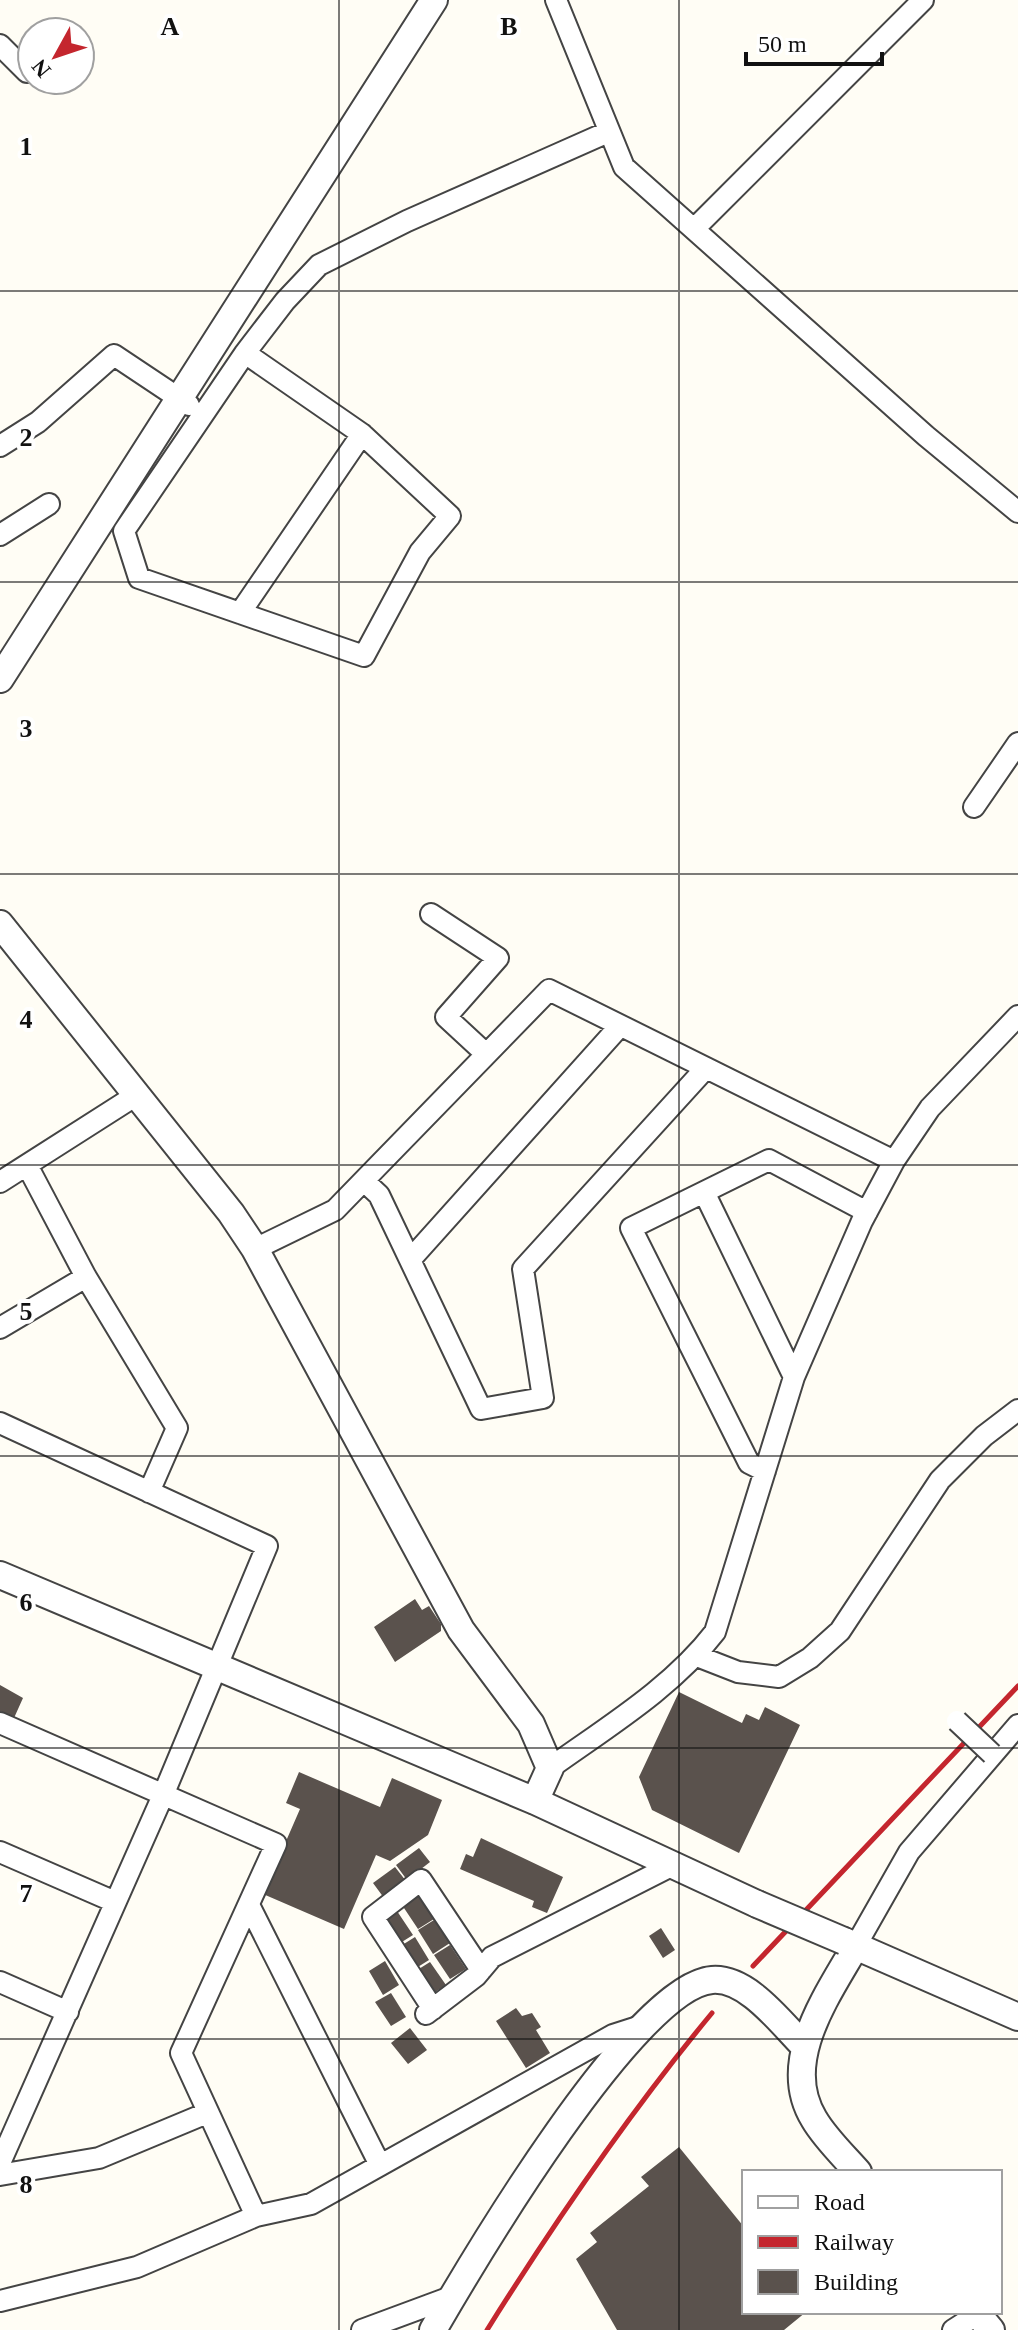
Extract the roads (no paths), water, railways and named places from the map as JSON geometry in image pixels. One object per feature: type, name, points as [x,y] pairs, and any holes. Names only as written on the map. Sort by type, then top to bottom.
[{"type":"street","points":[[0,679],[434,0]]},
{"type":"street","points":[[556,0],[624,167],[926,436],[1018,512]]},
{"type":"street","points":[[694,229],[909,4]]},
{"type":"street","points":[[0,45],[16,61]]},
{"type":"street","points":[[245,353],[362,434],[450,516],[420,552],[364,656],[139,578],[124,531],[245,353],[285,301],[319,265],[407,221],[608,132]]},
{"type":"street","points":[[0,446],[38,422],[114,355],[202,414]]},
{"type":"street","points":[[240,613],[362,434]]},
{"type":"street","points":[[0,535],[49,504]]},
{"type":"street","points":[[974,807],[1018,743]]},
{"type":"street","points":[[431,914],[498,958],[446,1017],[486,1054]]},
{"type":"street","points":[[0,924],[138,1094],[231,1213],[255,1249],[461,1630],[531,1724],[550,1768]]},
{"type":"street","points":[[255,1249],[335,1210],[549,990],[894,1161]]},
{"type":"street","points":[[535,1801],[550,1768],[639,1704],[697,1656],[715,1632],[794,1377],[867,1212],[894,1161],[930,1108],[1018,1016]]},
{"type":"street","points":[[410,1260],[619,1027]]},
{"type":"street","points":[[364,1181],[379,1195],[481,1409],[543,1398],[523,1269],[705,1069]]},
{"type":"street","points":[[0,1182],[28,1167],[138,1094]]},
{"type":"street","points":[[765,1471],[749,1463],[631,1228],[769,1160],[867,1212]]},
{"type":"street","points":[[28,1167],[86,1277],[177,1428],[149,1492]]},
{"type":"street","points":[[704,1192],[794,1377]]},
{"type":"street","points":[[0,1328],[86,1277]]},
{"type":"street","points":[[697,1656],[738,1672],[779,1677],[810,1658],[840,1631],[940,1480],[984,1436],[1018,1410]]},
{"type":"street","points":[[0,1423],[267,1546],[164,1793],[0,2163]]},
{"type":"street","points":[[0,1575],[535,1801],[757,1904],[1018,2017]]},
{"type":"street","points":[[957,1721],[992,1754]]},
{"type":"street","points":[[0,1723],[276,1844],[181,2053],[256,2216]]},
{"type":"street","points":[[856,2170],[815,2121],[806,2105],[802,2089],[803,2045],[850,1944],[909,1852],[1018,1725]]},
{"type":"street","points":[[0,1852],[115,1902]]},
{"type":"street","points":[[481,1970],[421,1880],[373,1917],[429,2011],[481,1970],[492,1957],[673,1865]]},
{"type":"street","points":[[249,1905],[380,2165]]},
{"type":"street","points":[[433,2330],[451,2297],[559,2134],[641,2026],[690,1989],[709,1980],[724,1980],[756,2000],[803,2045]]},
{"type":"street","points":[[0,1982],[68,2012]]},
{"type":"street","points":[[0,2301],[137,2267],[256,2216],[311,2204],[613,2035],[641,2026]]},
{"type":"street","points":[[0,2175],[99,2158],[207,2113]]},
{"type":"street","points":[[362,2330],[451,2297]]},
{"type":"street","points":[[953,2330],[982,2319]]},
{"type":"railway","points":[[753,1966],[1018,1686]]},
{"type":"railway","points":[[487,2330],[594,2168],[712,2013]]}]
